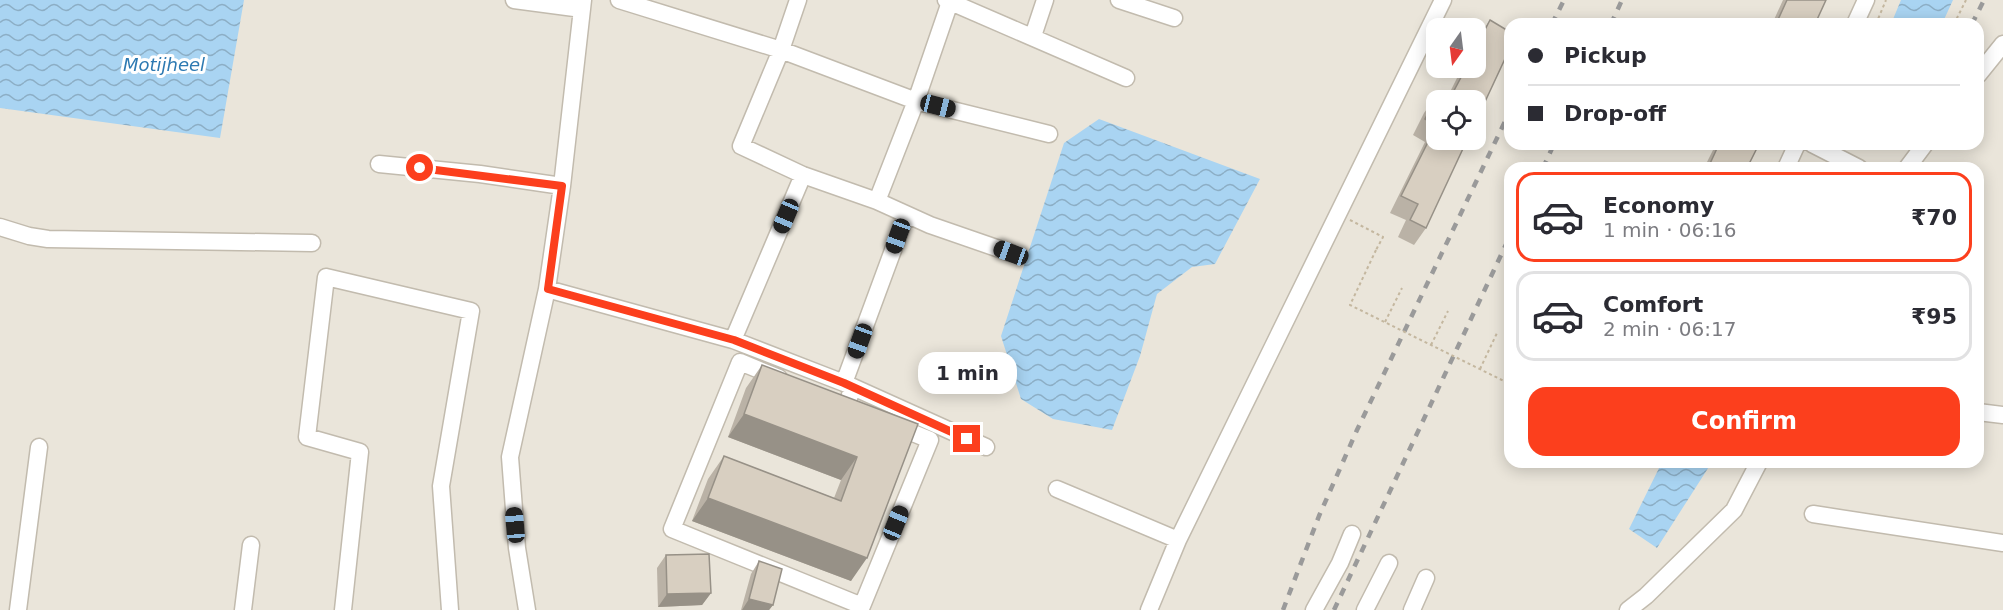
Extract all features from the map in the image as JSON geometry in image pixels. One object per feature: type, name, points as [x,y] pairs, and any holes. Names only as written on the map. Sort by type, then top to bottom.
[{"type":"street","points":[[514,0],[582,4],[548,289],[510,457],[517,548],[527,610]]},
{"type":"street","points":[[620,0],[781,50],[916,101],[1049,134]]},
{"type":"street","points":[[798,0],[781,50],[741,146],[803,176],[877,201],[906,215],[1011,253]]},
{"type":"street","points":[[1033,36],[1045,0]]},
{"type":"street","points":[[1119,0],[1174,18]]},
{"type":"street","points":[[1149,610],[1178,540],[1443,0]]},
{"type":"street","points":[[1858,18],[1866,0]]},
{"type":"street","points":[[877,201],[916,101],[948,1],[968,5],[1126,78]]},
{"type":"street","points":[[1984,68],[2003,44]]},
{"type":"street","points":[[1824,150],[1847,162]]},
{"type":"street","points":[[379,164],[480,174],[562,186]]},
{"type":"street","points":[[734,340],[803,176]]},
{"type":"street","points":[[793,384],[740,362],[672,529],[862,606],[930,440],[841,404],[906,215]]},
{"type":"street","points":[[0,227],[29,237],[48,238],[312,243]]},
{"type":"street","points":[[343,610],[360,452],[307,437],[326,277],[471,311],[441,486],[450,610]]},
{"type":"street","points":[[548,289],[734,340],[848,385],[986,447]]},
{"type":"street","points":[[1984,413],[2003,415]]},
{"type":"street","points":[[18,610],[39,447]]},
{"type":"street","points":[[1628,610],[1646,596],[1734,510],[1756,468]]},
{"type":"street","points":[[1057,489],[1178,540]]},
{"type":"street","points":[[1813,514],[2003,543]]},
{"type":"street","points":[[1314,610],[1352,534]]},
{"type":"street","points":[[243,610],[251,545]]},
{"type":"street","points":[[1365,610],[1389,563]]},
{"type":"street","points":[[1412,610],[1426,578]]},
{"type":"path","points":[[1878,18],[1886,0]]},
{"type":"path","points":[[1957,18],[1966,0]]},
{"type":"path","points":[[1338,214],[1383,237],[1350,305],[1504,381]]},
{"type":"path","points":[[1386,322],[1402,288]]},
{"type":"path","points":[[1431,345],[1448,310]]},
{"type":"path","points":[[1480,369],[1497,333]]},
{"type":"shaded area","points":[[0,0],[2003,0],[2003,610],[0,610]]},
{"type":"water","name":"Motijheel","points":[[0,0],[244,0],[220,138],[0,108]]},
{"type":"water","points":[[1901,0],[1953,0],[1945,18],[1894,18]]},
{"type":"water","points":[[1099,119],[1260,179],[1215,264],[1192,267],[1157,294],[1140,356],[1112,430],[1053,419],[1021,399],[1001,336],[1064,143]]},
{"type":"water","points":[[1659,468],[1708,468],[1657,548],[1629,529]]},
{"type":"building","points":[[1787,0],[1826,0],[1818,18],[1779,18]]},
{"type":"building","points":[[1490,20],[1504,28],[1504,61],[1486,100],[1486,90],[1454,90],[1461,78],[1486,78],[1486,28]]},
{"type":"building","points":[[1426,146],[1426,150],[1462,150],[1426,228],[1410,220],[1418,204],[1401,196]]},
{"type":"building","points":[[1716,150],[1756,150],[1750,162],[1711,162]]},
{"type":"building","points":[[762,365],[918,424],[867,558],[708,498],[724,456],[841,501],[857,457],[744,414]]},
{"type":"building","points":[[709,554],[711,593],[667,594],[666,555]]},
{"type":"building","points":[[759,561],[782,569],[773,605],[749,599]]},
{"type":"railway","points":[[1555,18],[1564,0]]},
{"type":"railway","points":[[1614,18],[1622,0]]},
{"type":"railway","points":[[1975,18],[1984,0]]},
{"type":"railway","points":[[1283,610],[1319,516],[1357,430],[1504,124]]},
{"type":"railway","points":[[1546,162],[1551,150]]},
{"type":"railway","points":[[1334,610],[1504,249]]},
{"type":"route","points":[[420,168],[562,186],[548,289],[734,340],[844,383],[967,439]]}]
